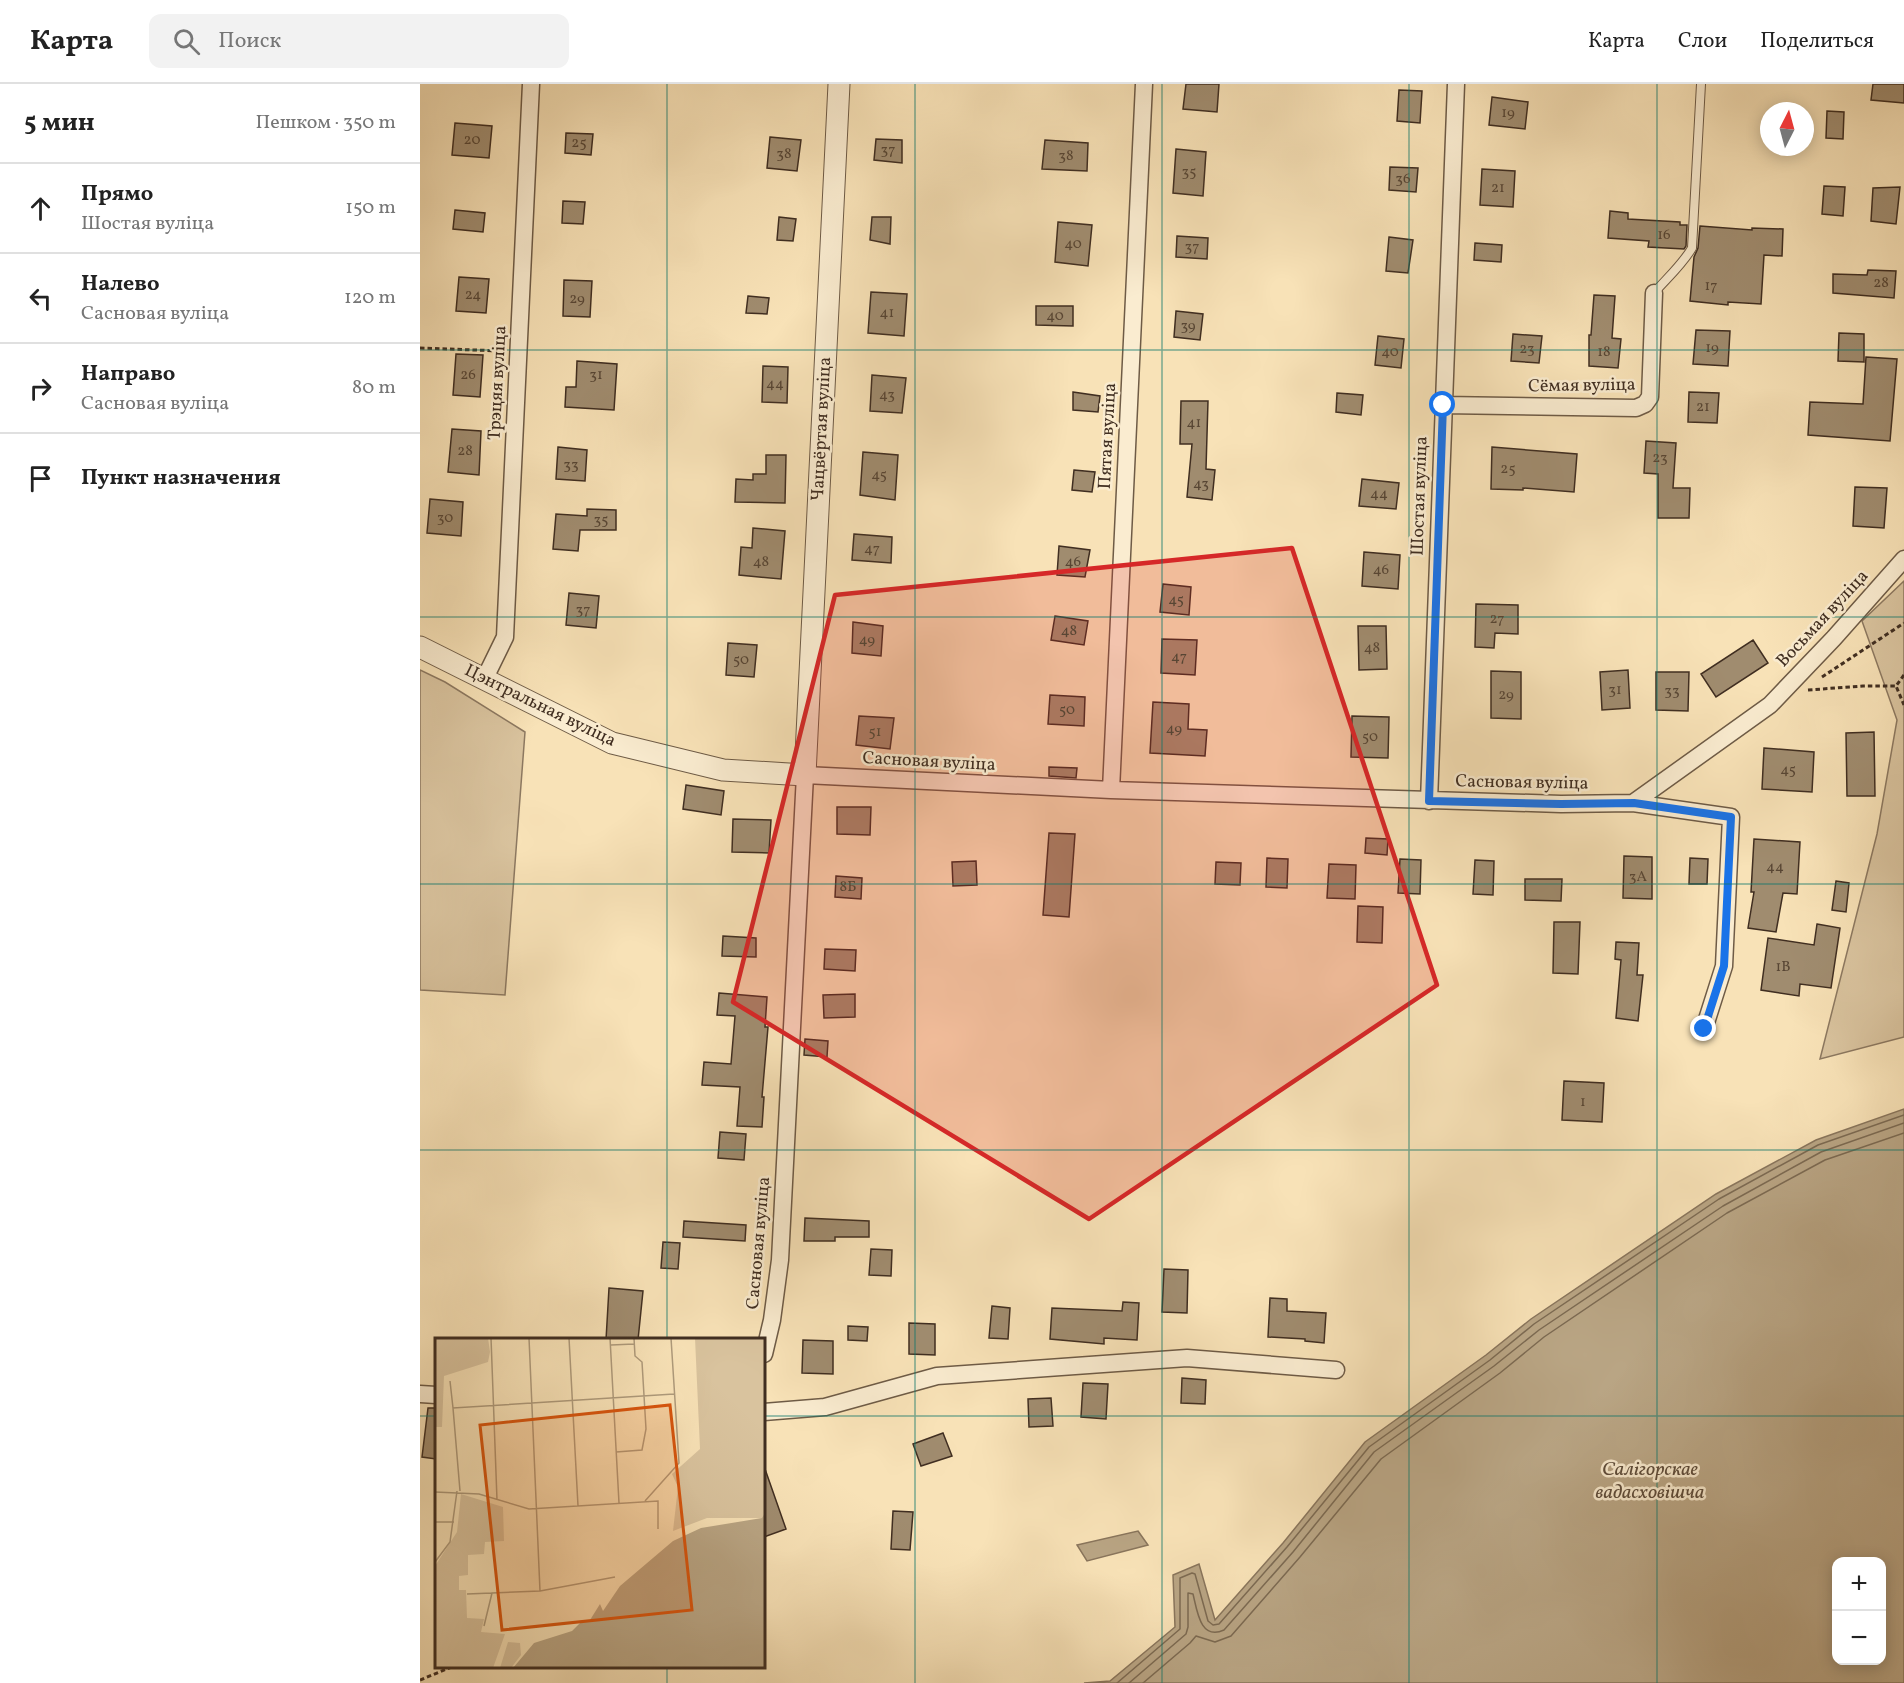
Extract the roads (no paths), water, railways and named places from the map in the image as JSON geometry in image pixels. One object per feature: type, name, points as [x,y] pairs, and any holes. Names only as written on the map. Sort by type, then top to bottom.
[{"type":"street","name":"Трэцяя вуліца","points":[[484,680],[505,637],[531,84]]},
{"type":"street","name":"Чацвёртая вуліца","points":[[805,775],[839,84]]},
{"type":"street","name":"Пятая вуліца","points":[[1111,790],[1144,84]]},
{"type":"street","name":"Шостая вуліца","points":[[1429,801],[1456,84]]},
{"type":"street","name":"Сёмая вуліца","points":[[1443,405],[1636,408],[1645,405],[1650,397],[1654,293]]},
{"type":"street","name":"Восьмая вуліца","points":[[1634,803],[1770,705],[1834,638],[1904,559]]},
{"type":"street","name":"Цэнтральная вуліца","points":[[420,647],[612,743],[723,770],[805,775]]},
{"type":"street","name":"Сасновая вуліца","points":[[765,1350],[772,1320],[780,1260],[805,775],[1111,790],[1429,801],[1634,803],[1731,817],[1724,966],[1704,1029]]},
{"type":"street","points":[[765,1412],[825,1407],[937,1376],[1187,1358],[1335,1370]]},
{"type":"street","points":[[420,1394],[435,1395]]},
{"type":"lane","points":[[1654,293],[1682,265],[1692,248],[1701,84]]},
{"type":"water","name":"Салігорскае вадасховішча","points":[[1904,1109],[1904,1683],[1084,1683],[1110,1681],[1175,1627],[1173,1575],[1199,1564],[1215,1620],[1283,1543],[1365,1442],[1486,1355],[1531,1319],[1716,1194],[1816,1140]]},
{"type":"water","points":[[1138,1531],[1148,1545],[1087,1561],[1077,1545]]}]
